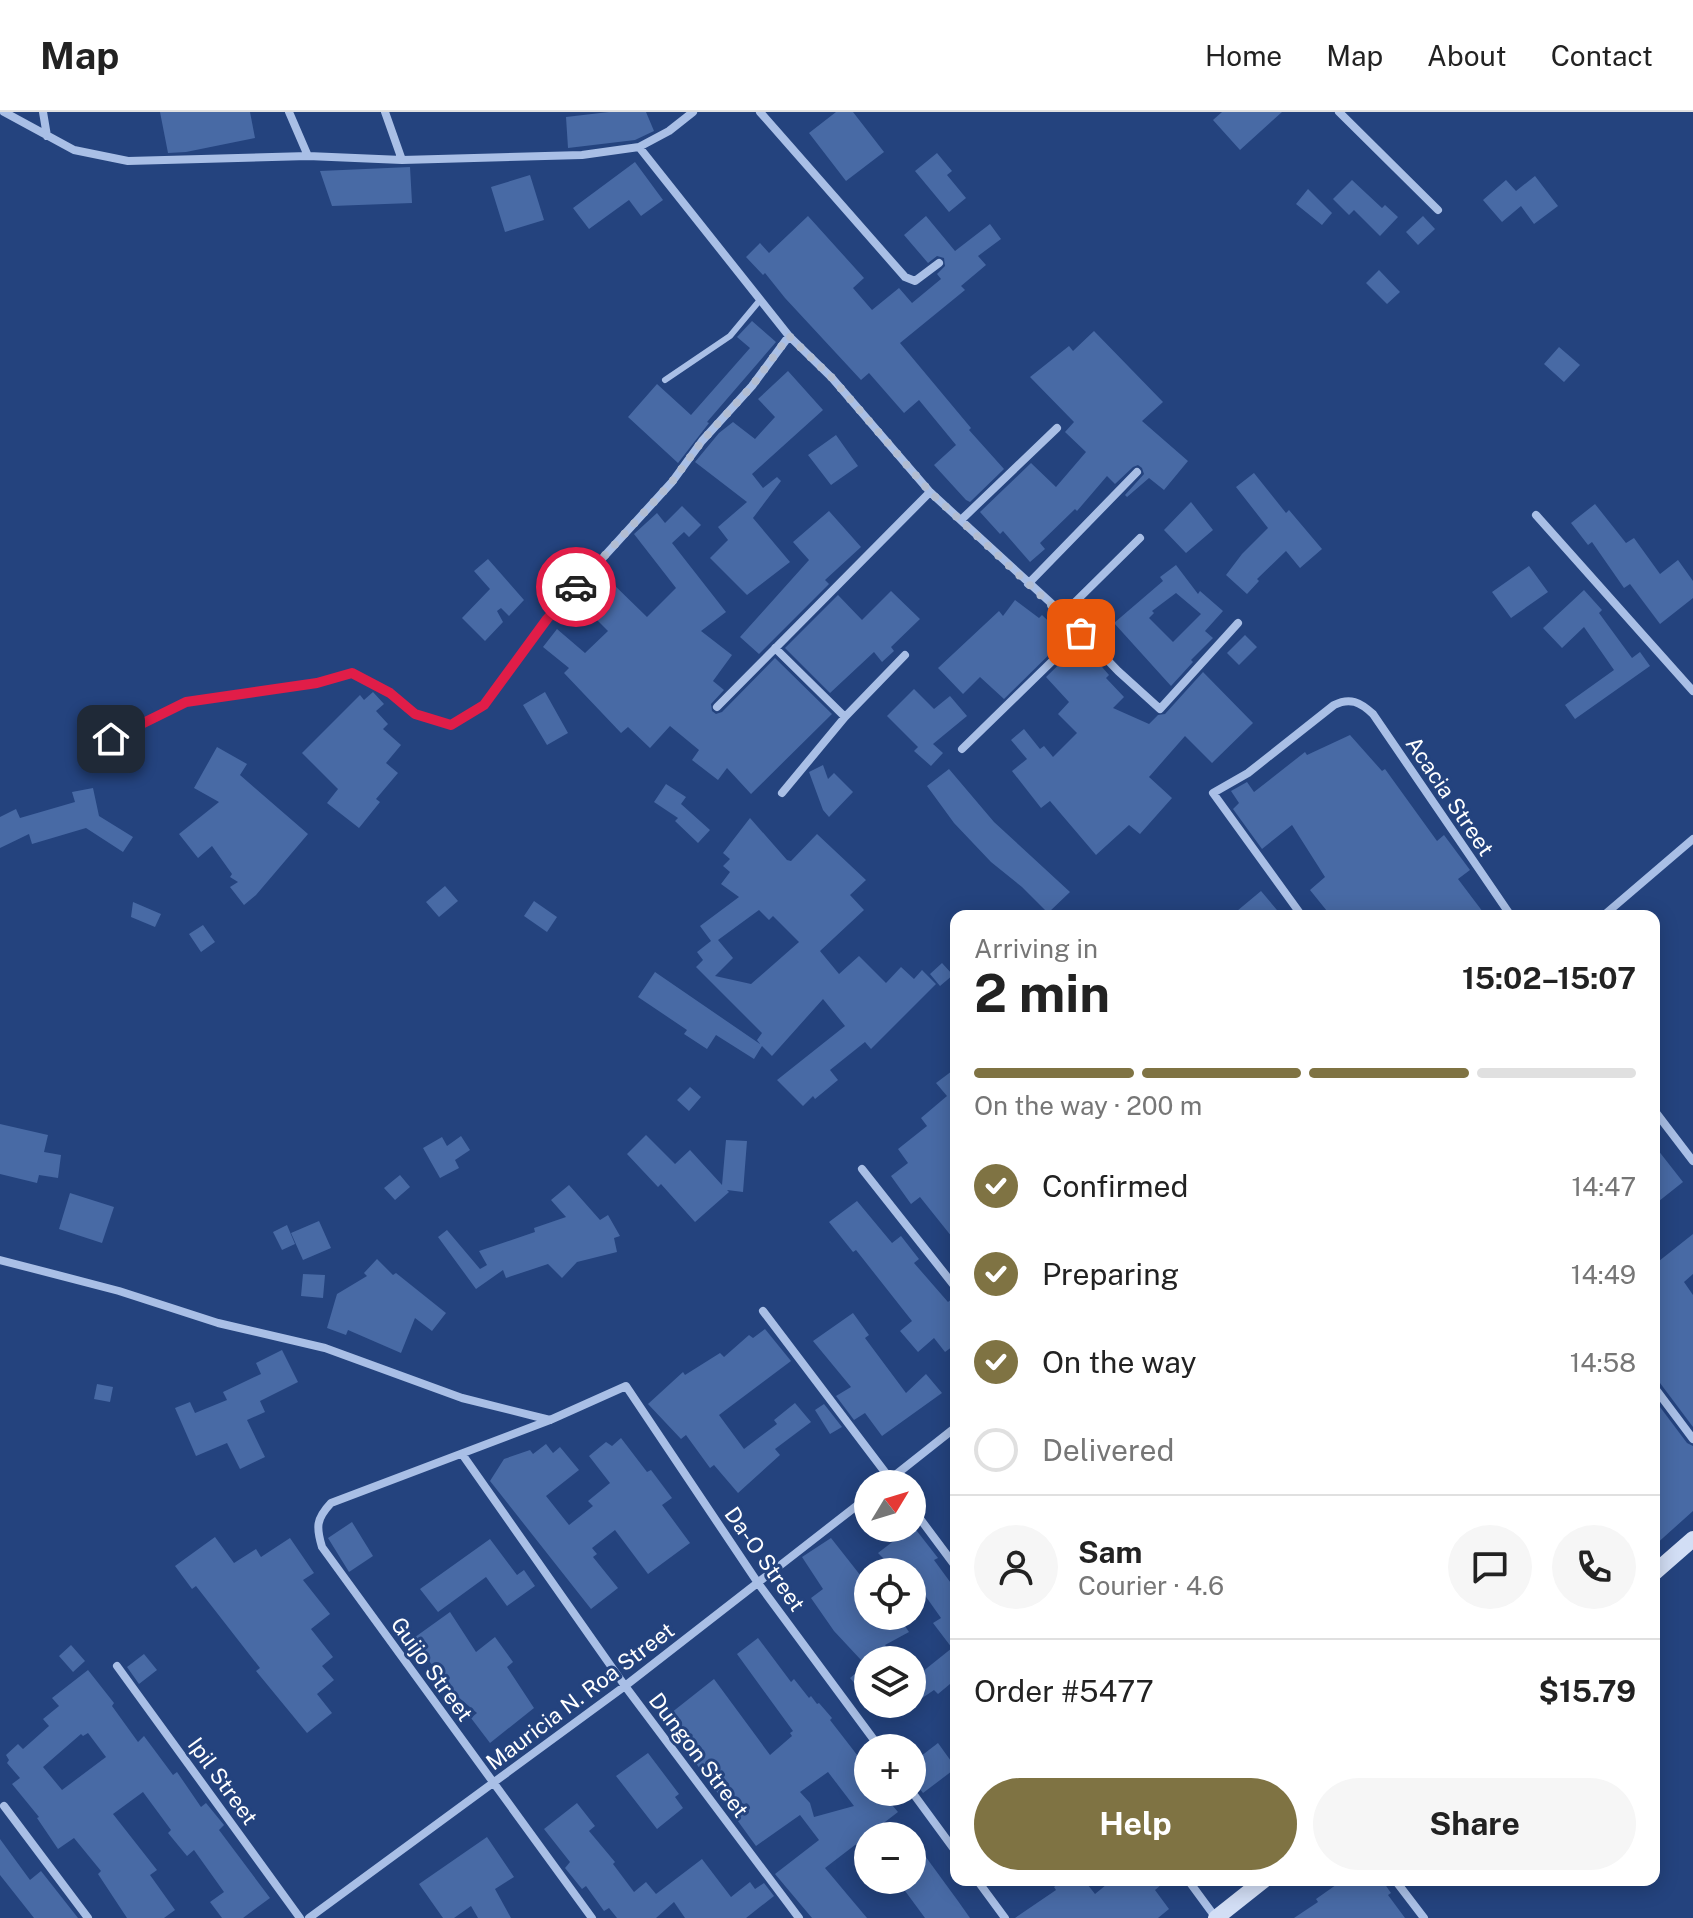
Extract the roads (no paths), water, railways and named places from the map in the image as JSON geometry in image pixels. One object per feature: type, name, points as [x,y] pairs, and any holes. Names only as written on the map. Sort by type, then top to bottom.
[{"type":"street","points":[[4,112],[74,150],[128,161],[308,156],[402,160],[582,155],[639,147],[669,131],[693,112]]},
{"type":"street","points":[[43,112],[47,136]]},
{"type":"street","points":[[289,112],[308,156]]},
{"type":"street","points":[[385,112],[402,160]]},
{"type":"street","points":[[760,112],[905,277],[915,281],[939,263]]},
{"type":"street","points":[[1339,112],[1438,210]]},
{"type":"street","points":[[639,147],[789,336],[832,378],[930,492],[1063,614],[1160,709],[1238,623]]},
{"type":"street","points":[[111,739],[186,702],[317,683],[352,673],[390,693],[415,714],[451,725],[484,705],[547,619],[672,482],[789,336]]},
{"type":"street","points":[[961,520],[1057,428]]},
{"type":"street","points":[[1028,584],[1137,472]]},
{"type":"street","points":[[717,707],[930,492]]},
{"type":"street","points":[[1536,515],[1693,691]]},
{"type":"street","points":[[1063,614],[1140,538]]},
{"type":"street","points":[[962,749],[1081,633]]},
{"type":"street","points":[[775,648],[845,717]]},
{"type":"street","points":[[782,793],[845,717],[905,655]]},
{"type":"street","name":"Acacia Street","points":[[1298,910],[1213,793],[1248,773],[1343,700],[1355,701],[1373,714],[1507,910]]},
{"type":"street","points":[[1610,910],[1693,839]]},
{"type":"street","points":[[1660,1118],[1693,1161]]},
{"type":"street","points":[[862,1169],[950,1280]]},
{"type":"street","points":[[0,1260],[119,1291],[218,1323],[325,1348],[462,1398],[550,1420]]},
{"type":"street","points":[[763,1311],[881,1470]]},
{"type":"street","name":"Da-O Street","points":[[550,1420],[626,1386],[758,1583],[870,1734]]},
{"type":"street","points":[[1660,1395],[1693,1439]]},
{"type":"street","points":[[462,1454],[550,1420]]},
{"type":"street","points":[[904,1470],[950,1432]]},
{"type":"street","name":"Guijo Street","points":[[462,1454],[331,1503],[321,1514],[316,1528],[322,1547],[592,1918]]},
{"type":"street","name":"Dungon Street","points":[[462,1454],[625,1686],[799,1918]]},
{"type":"street","name":"Mauricia N. Roa Street","points":[[309,1918],[625,1686],[854,1508]]},
{"type":"street","points":[[926,1527],[950,1559]]},
{"type":"street","points":[[1660,1568],[1693,1539]]},
{"type":"street","name":"Ipil Street","points":[[117,1666],[300,1918]]},
{"type":"street","points":[[4,1806],[88,1918]]},
{"type":"street","points":[[922,1806],[950,1844]]},
{"type":"street","points":[[981,1886],[1005,1918]]},
{"type":"street","points":[[1192,1886],[1216,1918],[1256,1886]]},
{"type":"street","points":[[1400,1886],[1424,1918]]},
{"type":"lane","points":[[665,380],[730,336],[760,300]]}]
